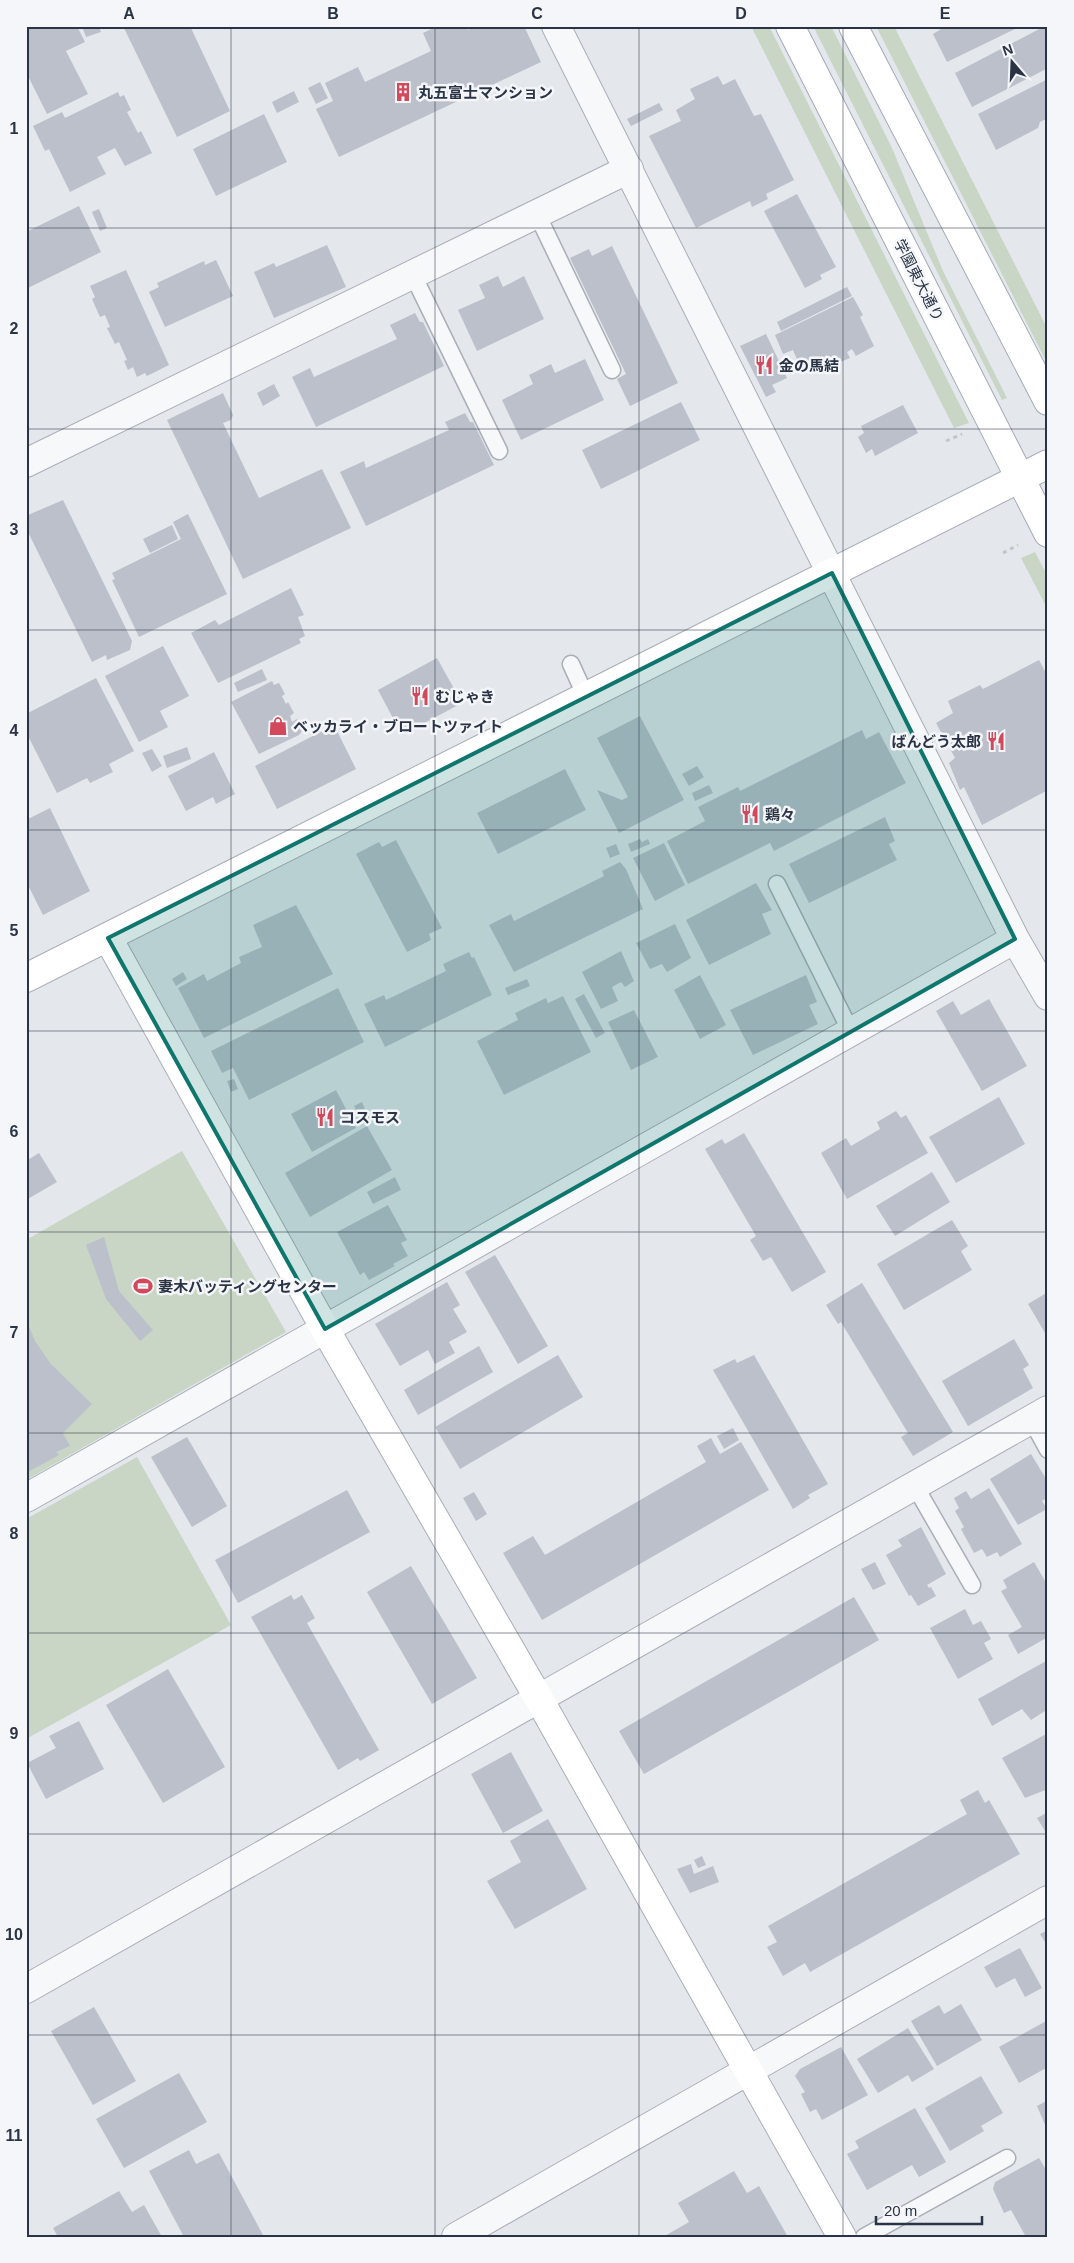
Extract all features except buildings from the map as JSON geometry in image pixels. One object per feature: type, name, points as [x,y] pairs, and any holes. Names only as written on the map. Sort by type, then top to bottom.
[{"type":"street","points":[[556,26],[1015,939],[1048,996]]},
{"type":"street","name":"学園東大通り","points":[[790,26],[1019,479],[1036,538]]},
{"type":"street","points":[[853,26],[1048,401]]},
{"type":"street","points":[[26,463],[629,169]]},
{"type":"street","points":[[26,978],[1048,464]]},
{"type":"street","points":[[108,938],[325,1329],[539,1699],[747,2072],[842,2237]]},
{"type":"street","points":[[26,1498],[1015,939]]},
{"type":"street","points":[[26,1990],[1039,1415]]},
{"type":"street","points":[[456,2237],[1048,1900]]},
{"type":"lane","points":[[537,214],[612,370]]},
{"type":"lane","points":[[413,275],[499,451]]},
{"type":"lane","points":[[571,664],[586,697]]},
{"type":"lane","points":[[777,884],[851,1032]]},
{"type":"lane","points":[[1039,1415],[1048,1450]]},
{"type":"lane","points":[[915,1486],[972,1586]]},
{"type":"lane","points":[[864,2237],[1007,2158]]},
{"type":"path","points":[[946,441],[968,431]]},
{"type":"path","points":[[1003,553],[1036,538]]},
{"type":"highlighted area","points":[[832,573],[1015,939],[325,1329],[108,938]]},
{"type":"green space","points":[[751,26],[769,26],[969,423],[954,428]]},
{"type":"green space","points":[[813,26],[831,26],[892,148],[943,271],[1007,398],[1002,400]]},
{"type":"green space","points":[[876,26],[894,26],[1048,330],[1048,365]]},
{"type":"green space","points":[[1035,552],[1048,577],[1048,610],[1021,558]]},
{"type":"green space","name":"妻木バッティングセンター","points":[[182,1151],[286,1332],[26,1480],[26,1240]]},
{"type":"green space","points":[[137,1457],[231,1625],[26,1739],[26,1519]]},
{"type":"place","name":"丸五富士マンション","points":[[403,92]]},
{"type":"place","name":"金の馬結","points":[[764,365]]},
{"type":"place","name":"むじゃき","points":[[420,696]]},
{"type":"place","name":"ベッカライ・ブロートツァイト","points":[[278,726]]},
{"type":"place","name":"ばんどう太郎","points":[[996,741]]},
{"type":"place","name":"鶏々","points":[[750,814]]},
{"type":"place","name":"コスモス","points":[[325,1117]]},
{"type":"place","name":"妻木バッティングセンター","points":[[143,1286]]}]
